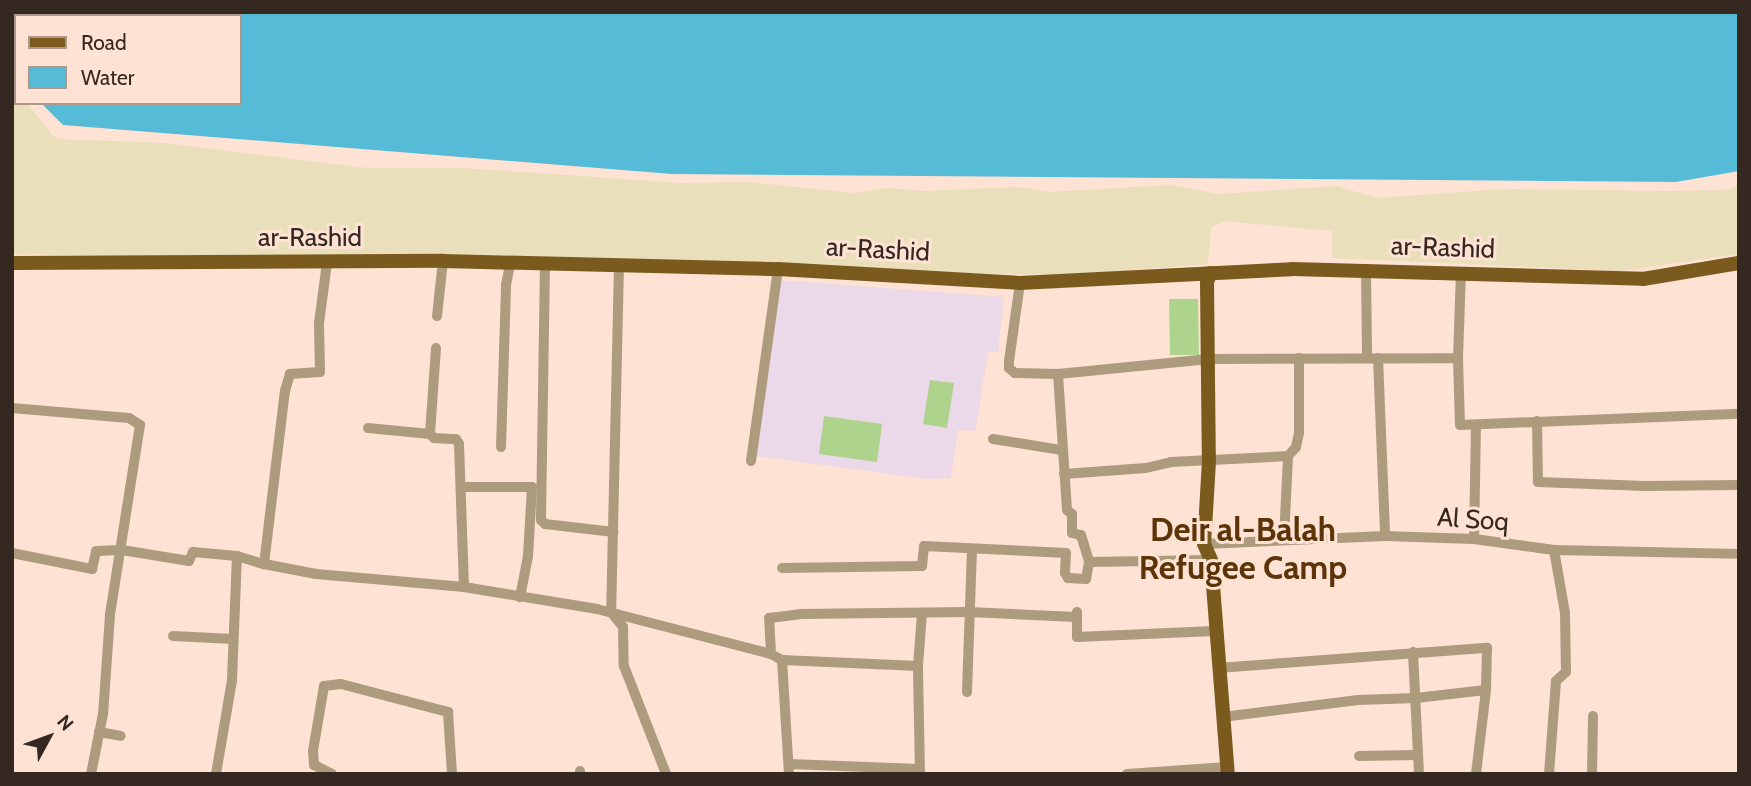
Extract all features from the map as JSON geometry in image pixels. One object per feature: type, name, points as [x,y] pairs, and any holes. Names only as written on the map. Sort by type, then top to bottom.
[{"type":"main road","name":"ar-Rashid","points":[[12,263],[443,261],[778,269],[1020,283],[1210,273],[1366,270],[1643,279],[1739,263]]},
{"type":"main road","points":[[1210,273],[1207,283],[1209,461],[1203,544],[1210,560],[1228,770]]},
{"type":"street","points":[[437,316],[443,261]]},
{"type":"street","points":[[264,564],[285,391],[290,374],[320,372],[319,323],[327,263]]},
{"type":"street","points":[[501,447],[506,285],[510,264]]},
{"type":"street","points":[[545,264],[541,520],[545,524],[614,533]]},
{"type":"street","points":[[619,265],[611,612],[623,627],[624,666],[666,774]]},
{"type":"street","points":[[751,461],[778,269]]},
{"type":"street","points":[[1366,270],[1385,536]]},
{"type":"street","points":[[1461,272],[1458,358],[1460,425],[1739,414]]},
{"type":"street","points":[[1020,283],[1009,368],[1015,373],[1058,374],[1209,359],[1458,358]]},
{"type":"street","points":[[430,434],[436,348]]},
{"type":"street","points":[[1284,540],[1288,456],[1296,447],[1299,433],[1298,358]]},
{"type":"street","points":[[782,568],[922,566],[924,546],[972,550],[1017,548],[1066,552],[1065,573],[1068,578],[1086,579],[1089,562],[1081,535],[1072,533],[1072,514],[1067,510],[1058,374]]},
{"type":"street","points":[[12,408],[129,418],[140,425],[110,615],[110,643],[91,774]]},
{"type":"street","points":[[1537,421],[1538,482],[1645,486],[1739,485]]},
{"type":"street","points":[[1474,539],[1476,426]]},
{"type":"street","points":[[368,428],[430,434],[456,439],[460,444],[464,587]]},
{"type":"street","points":[[993,439],[1062,450]]},
{"type":"street","points":[[1064,474],[1146,468],[1171,462],[1288,456]]},
{"type":"street","points":[[461,487],[532,487],[528,556],[520,584],[520,597]]},
{"type":"street","name":"Al Soq","points":[[1203,544],[1385,536],[1474,539],[1553,550],[1739,554]]},
{"type":"street","points":[[12,553],[93,569],[96,551],[122,550],[189,561],[193,552],[237,555],[264,564],[316,574],[464,587],[611,612],[771,654],[782,660],[918,666]]},
{"type":"street","points":[[967,692],[972,550]]},
{"type":"street","points":[[1549,774],[1556,681],[1566,672],[1565,613],[1553,550]]},
{"type":"street","points":[[216,774],[232,680],[237,555]]},
{"type":"street","points":[[1089,562],[1210,560]]},
{"type":"street","points":[[782,660],[789,769],[920,771],[918,666],[922,613]]},
{"type":"street","points":[[771,654],[769,618],[800,614],[1077,614],[1077,637],[1214,631]]},
{"type":"street","points":[[173,636],[233,639]]},
{"type":"street","points":[[1219,668],[1487,648],[1486,690],[1476,774]]},
{"type":"street","points":[[1413,652],[1419,774]]},
{"type":"street","points":[[332,774],[314,765],[313,751],[324,686],[341,684],[448,712],[452,774]]},
{"type":"street","points":[[1223,717],[1358,699],[1416,698],[1486,690]]},
{"type":"street","points":[[1592,774],[1593,716]]},
{"type":"street","points":[[99,732],[121,736]]},
{"type":"street","points":[[1359,756],[1417,755]]},
{"type":"street","points":[[1127,774],[1228,770]]},
{"type":"shaded area","points":[[778,280],[1004,297],[998,352],[988,352],[975,431],[958,430],[951,478],[926,479],[756,456]]},
{"type":"green space","points":[[1169,299],[1198,299],[1199,355],[1170,355]]},
{"type":"green space","points":[[930,380],[954,383],[947,428],[923,424]]},
{"type":"green space","points":[[824,416],[882,424],[877,462],[819,454]]},
{"type":"sand","points":[[12,92],[14,105],[29,105],[52,135],[59,139],[165,143],[367,168],[463,168],[681,183],[748,182],[854,193],[888,188],[923,191],[1019,187],[1049,192],[1170,185],[1219,194],[1336,186],[1377,198],[1504,189],[1725,190],[1739,185],[1739,254],[1621,271],[1332,258],[1332,231],[1223,221],[1211,228],[1208,264],[1071,275],[12,254]]},
{"type":"water","points":[[12,12],[1739,12],[1739,171],[1676,182],[672,174],[63,125],[43,105],[242,105],[242,14],[14,14],[14,76]]},
{"type":"district","name":"Deir al-Balah Refugee Camp","points":[[1243,549]]}]
